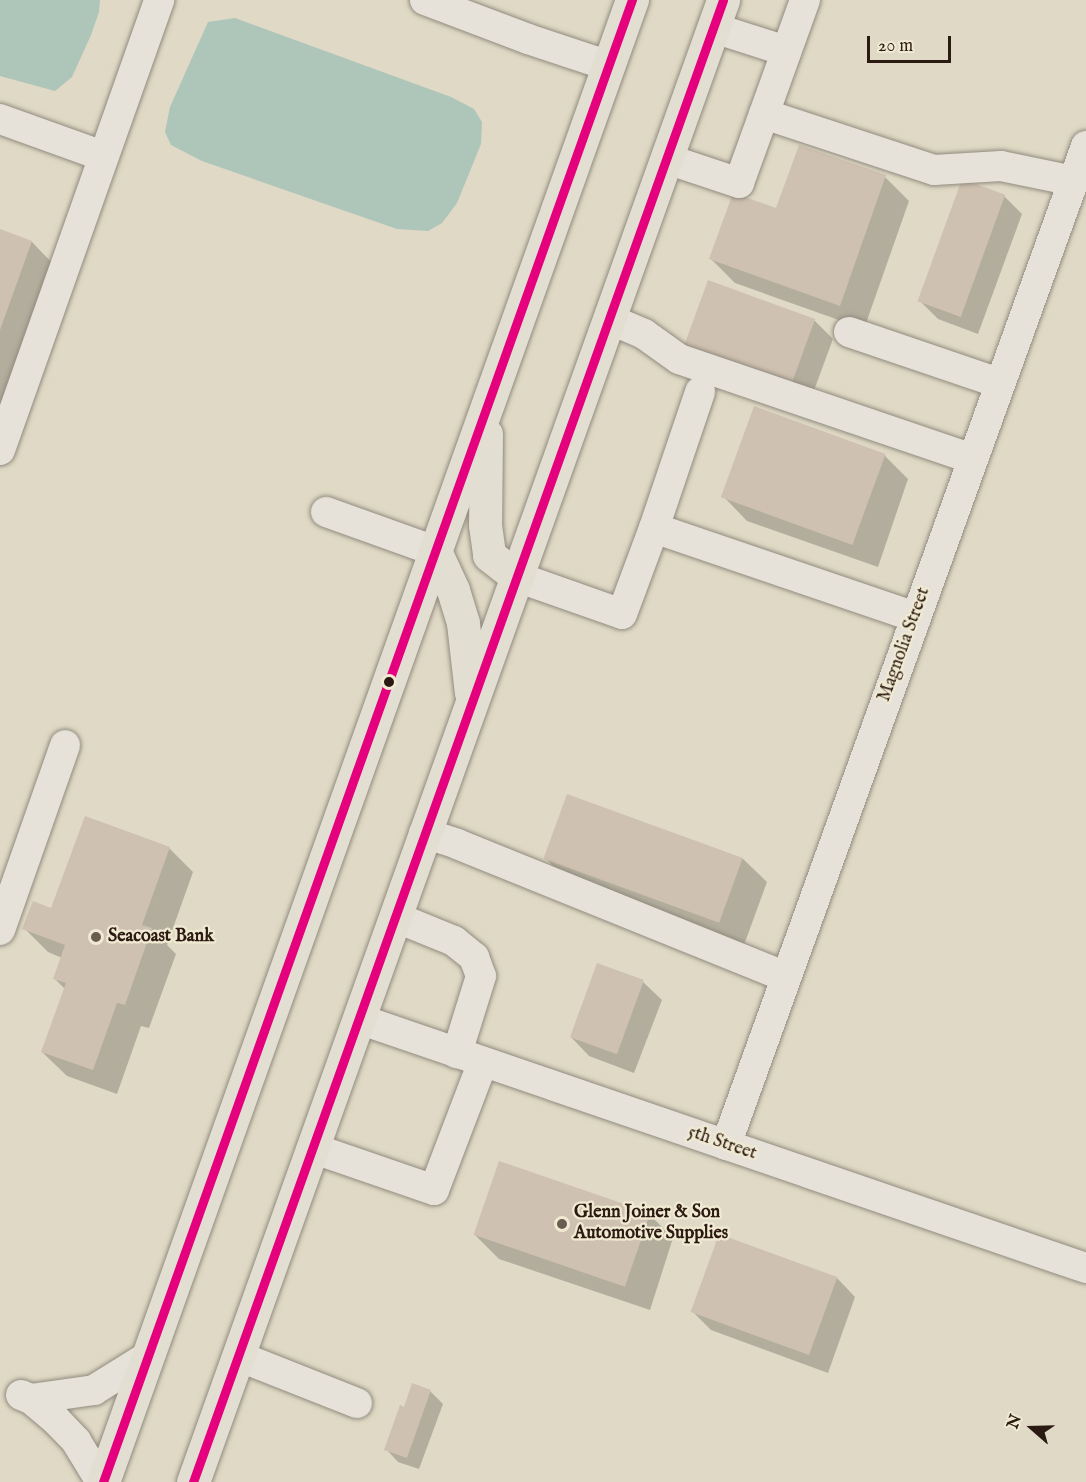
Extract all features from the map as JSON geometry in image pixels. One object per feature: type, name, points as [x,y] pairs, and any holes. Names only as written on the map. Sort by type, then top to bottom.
[{"type":"highway","points":[[102,1482],[632,0]]},
{"type":"highway","points":[[193,1482],[718,14]]},
{"type":"highway","points":[[487,408],[485,525],[489,555],[517,577]]},
{"type":"highway","points":[[435,551],[453,590],[463,623],[471,701]]},
{"type":"street","points":[[0,450],[159,0]]},
{"type":"street","points":[[425,0],[528,39],[609,66]]},
{"type":"street","points":[[667,159],[740,183],[805,0]]},
{"type":"street","points":[[718,14],[786,51]]},
{"type":"street","points":[[764,114],[934,170],[1001,166],[1074,181]]},
{"type":"street","points":[[0,119],[103,156]]},
{"type":"street","name":"Magnolia Street","points":[[726,1145],[1086,146]]},
{"type":"street","points":[[609,319],[644,334],[679,359],[972,459]]},
{"type":"street","points":[[849,332],[999,383]]},
{"type":"street","points":[[517,577],[622,614],[700,392]]},
{"type":"street","points":[[326,512],[435,551]]},
{"type":"street","points":[[654,528],[915,617]]},
{"type":"street","points":[[0,930],[65,745]]},
{"type":"street","points":[[424,833],[457,844],[786,977]]},
{"type":"street","points":[[312,1148],[434,1190],[470,1057],[481,976],[474,957],[454,940],[395,917]]},
{"type":"street","name":"5th Street","points":[[359,1019],[1086,1268]]},
{"type":"street","points":[[238,1356],[357,1403]]},
{"type":"street","points":[[102,1482],[76,1441],[24,1396],[94,1390],[147,1357]]},
{"type":"shaded area","points":[[0,0],[100,0],[99,12],[91,35],[72,77],[55,91],[0,76]]},
{"type":"shaded area","points":[[235,18],[451,97],[474,109],[482,122],[481,144],[457,203],[442,223],[428,231],[397,229],[202,161],[171,145],[165,132],[170,107],[208,22]]},
{"type":"building","points":[[799,145],[886,175],[840,306],[709,259],[733,193],[776,208]]},
{"type":"building","points":[[962,179],[1005,195],[961,317],[918,301]]},
{"type":"building","points":[[0,229],[32,241],[0,330]]},
{"type":"building","points":[[708,280],[815,319],[788,394],[681,355]]},
{"type":"building","points":[[754,406],[886,454],[852,545],[721,497]]},
{"type":"building","points":[[567,794],[743,858],[719,923],[543,859]]},
{"type":"building","name":"Seacoast Bank","points":[[85,816],[170,847],[142,925],[152,928],[125,1005],[117,1003],[93,1070],[41,1052],[66,983],[53,979],[65,945],[22,929],[33,901],[51,908]]},
{"type":"building","points":[[597,963],[644,980],[617,1054],[570,1037]]},
{"type":"building","points":[[499,1161],[650,1213],[625,1287],[474,1235]]},
{"type":"building","points":[[719,1234],[837,1277],[809,1355],[691,1312]]},
{"type":"building","points":[[412,1383],[431,1390],[407,1458],[384,1450],[400,1405],[404,1407]]},
{"type":"transit line","points":[[103,1482],[632,0]]},
{"type":"transit line","points":[[193,1482],[723,0]]},
{"type":"place","name":"Seacoast Bank","points":[[96,937]]},
{"type":"place","name":"Glenn Joiner & Son Automotive Supplies","points":[[562,1224]]}]
